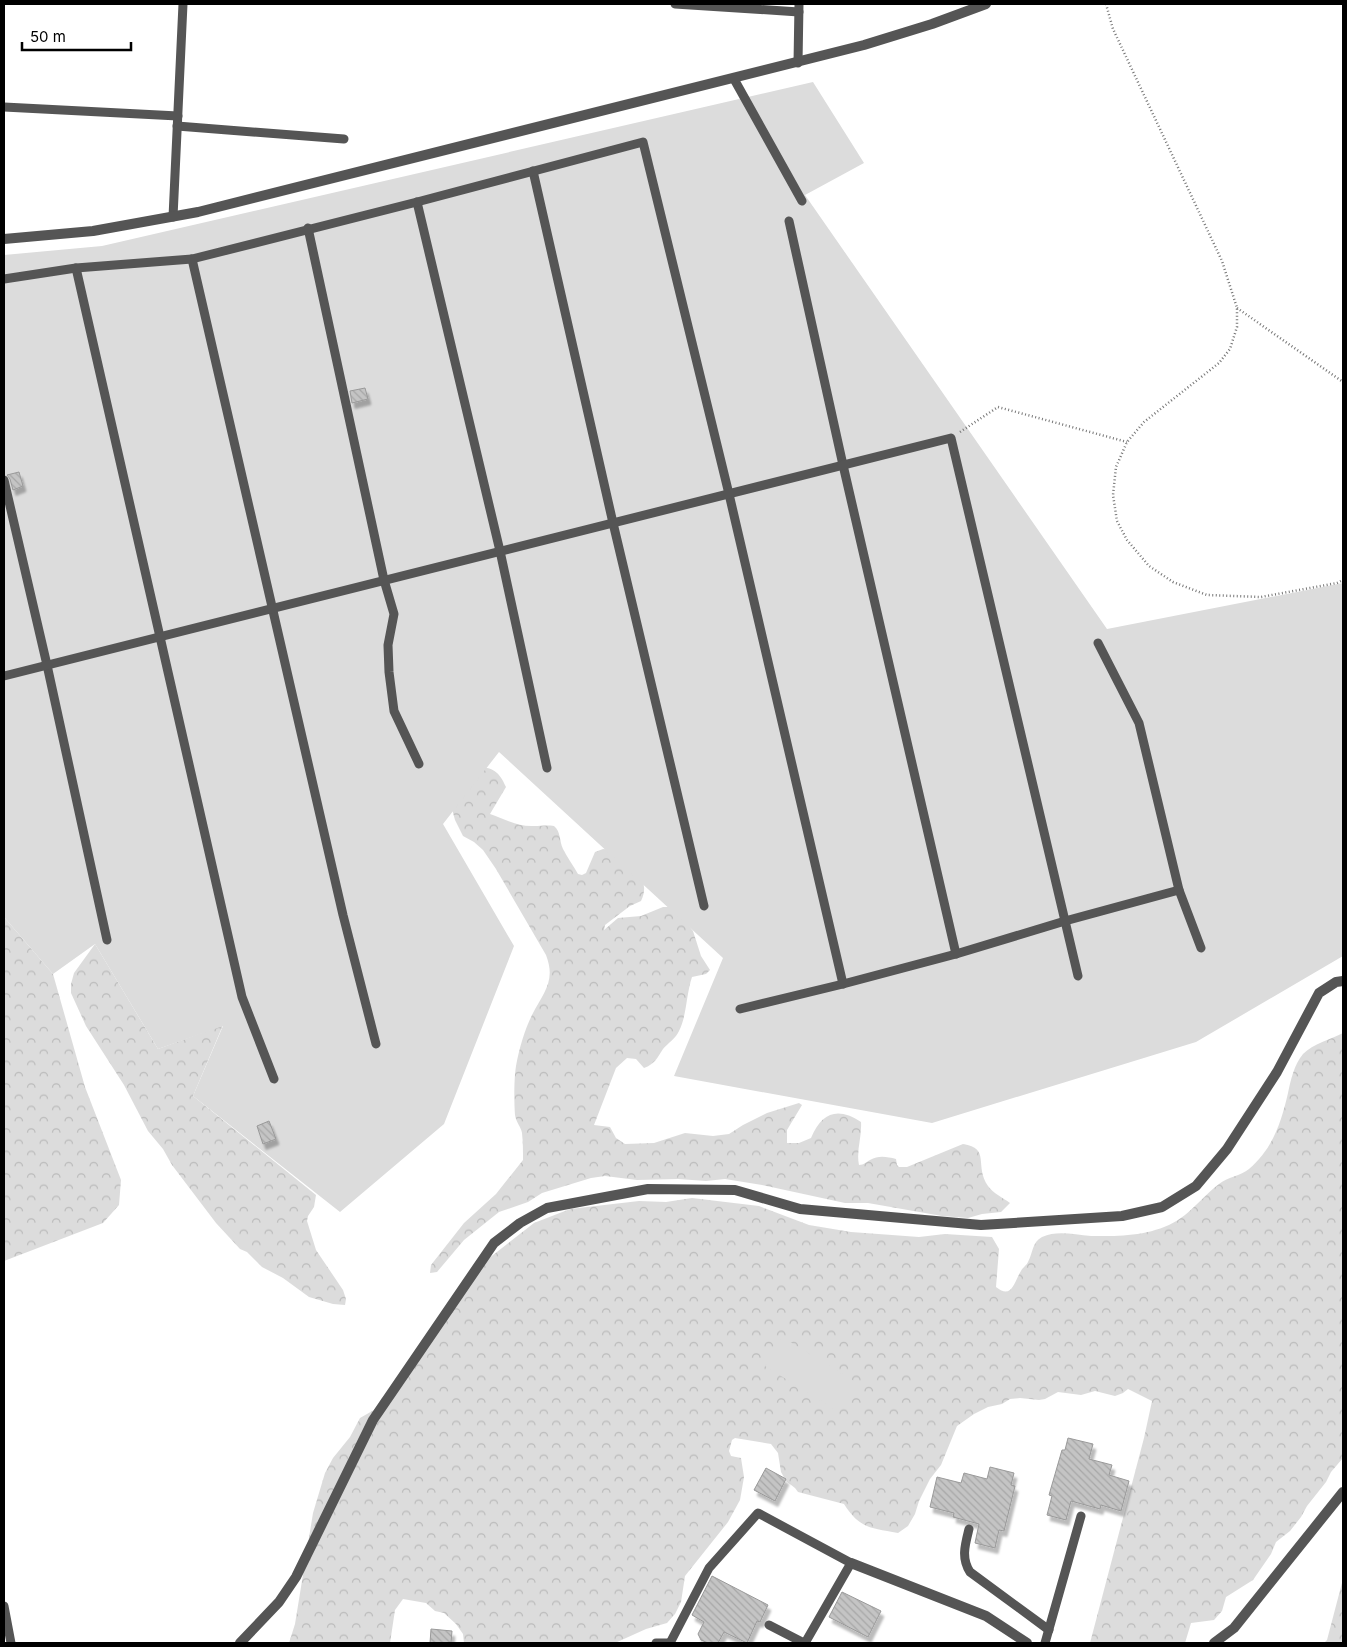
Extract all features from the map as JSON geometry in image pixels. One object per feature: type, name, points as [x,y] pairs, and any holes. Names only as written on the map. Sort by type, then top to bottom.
[{"type":"street","points":[[4,239],[93,231],[218,208],[798,63],[932,24],[986,4]]},
{"type":"street","points":[[240,1643],[279,1602],[296,1577],[373,1420],[494,1243],[520,1223],[547,1208],[648,1188],[735,1190],[800,1208],[981,1225],[1122,1216],[1162,1207],[1196,1186],[1227,1149],[1277,1072],[1319,993],[1336,982],[1343,981]]},
{"type":"street","points":[[1214,1643],[1234,1628],[1343,1492]]},
{"type":"street","points":[[851,1563],[986,1616],[1028,1643]]},
{"type":"lane","points":[[173,217],[183,4]]},
{"type":"lane","points":[[675,4],[799,8],[798,63]]},
{"type":"lane","points":[[734,79],[802,201]]},
{"type":"lane","points":[[4,107],[178,116]]},
{"type":"lane","points":[[177,126],[344,139]]},
{"type":"lane","points":[[4,278],[76,268],[192,258],[418,202],[643,142],[843,984]]},
{"type":"lane","points":[[533,171],[612,523],[704,906]]},
{"type":"lane","points":[[418,202],[500,551],[546,768]]},
{"type":"lane","points":[[789,221],[843,465],[956,954]]},
{"type":"lane","points":[[308,228],[384,580],[394,614],[388,645],[394,711],[418,764]]},
{"type":"lane","points":[[192,258],[343,915],[376,1044]]},
{"type":"lane","points":[[76,268],[242,997],[274,1078]]},
{"type":"lane","points":[[4,676],[951,438],[1078,976]]},
{"type":"lane","points":[[4,480],[107,940]]},
{"type":"lane","points":[[1098,643],[1140,723],[1179,890],[1201,948]]},
{"type":"lane","points":[[740,1009],[956,954],[1065,920],[1179,890]]},
{"type":"lane","points":[[656,1643],[669,1643],[709,1568],[758,1513],[851,1563],[805,1643],[769,1625]]},
{"type":"lane","points":[[1045,1643],[1080,1516]]},
{"type":"lane","points":[[969,1529],[964,1558],[970,1572],[1049,1630]]},
{"type":"lane","points":[[4,1606],[12,1643]]},
{"type":"path","points":[[1106,4],[1113,29],[1222,261],[1236,308],[1237,327],[1230,350],[1219,363],[1144,422],[1127,442],[1116,467],[1113,495],[1117,521],[1127,540],[1149,566],[1173,582],[1207,595],[1260,597],[1337,583],[1343,580]]},
{"type":"path","points":[[1236,308],[1343,382]]},
{"type":"path","points":[[951,438],[998,407],[1127,442]]},
{"type":"green space","points":[[813,82],[864,163],[805,195],[1107,629],[1343,583],[1343,956],[1196,1042],[932,1123],[674,1076],[723,958],[499,752],[443,824],[514,946],[444,1124],[340,1212],[193,1096],[223,1026],[158,1049],[95,944],[53,974],[4,917],[4,255],[102,246]]},
{"type":"green space","points":[[477,766],[495,771],[501,777],[506,787],[490,814],[528,826],[554,826],[559,834],[563,849],[578,874],[586,873],[595,852],[603,849],[623,851],[640,874],[643,881],[644,894],[641,901],[630,906],[605,925],[604,930],[618,918],[641,916],[663,907],[674,907],[693,931],[701,956],[710,970],[706,974],[692,977],[684,1018],[679,1031],[653,1063],[644,1068],[636,1059],[627,1058],[616,1068],[594,1125],[610,1127],[616,1138],[625,1144],[654,1143],[685,1133],[713,1136],[729,1134],[767,1113],[799,1103],[802,1105],[787,1130],[787,1143],[799,1143],[811,1138],[820,1122],[832,1115],[838,1114],[853,1117],[861,1122],[858,1154],[859,1165],[873,1158],[883,1157],[896,1159],[899,1167],[907,1167],[963,1144],[972,1146],[980,1154],[982,1172],[988,1186],[1010,1203],[1001,1212],[968,1218],[942,1216],[868,1203],[845,1203],[725,1179],[706,1181],[678,1179],[637,1180],[605,1176],[591,1178],[542,1193],[528,1202],[499,1212],[464,1240],[437,1272],[430,1273],[431,1265],[464,1223],[496,1194],[523,1160],[522,1133],[515,1115],[514,1090],[516,1066],[527,1026],[547,986],[550,972],[546,955],[496,869],[483,850],[463,836],[455,820],[452,809]]},
{"type":"green space","points":[[4,917],[53,974],[85,1087],[121,1180],[119,1205],[103,1223],[4,1261]]},
{"type":"green space","points":[[95,944],[158,1049],[223,1025],[193,1096],[316,1195],[314,1207],[307,1221],[316,1250],[343,1290],[346,1299],[345,1305],[333,1304],[309,1297],[283,1278],[262,1267],[247,1252],[240,1249],[216,1223],[148,1131],[124,1085],[86,1026],[71,993],[74,973]]},
{"type":"green space","points":[[1343,1033],[1343,1458],[1290,1531],[1276,1542],[1271,1554],[1253,1580],[1226,1597],[1222,1611],[1214,1620],[1191,1623],[1185,1643],[1090,1643],[1152,1401],[1128,1389],[1115,1396],[1095,1391],[1081,1395],[1058,1392],[1039,1400],[1010,1399],[1002,1404],[988,1407],[974,1414],[957,1426],[941,1465],[930,1479],[915,1514],[908,1526],[898,1533],[880,1530],[861,1523],[844,1504],[798,1492],[786,1481],[781,1472],[778,1453],[771,1444],[735,1438],[732,1440],[729,1451],[731,1456],[741,1458],[744,1477],[740,1500],[728,1522],[685,1576],[681,1602],[675,1614],[667,1623],[646,1629],[615,1643],[464,1643],[463,1634],[456,1624],[444,1613],[435,1611],[426,1603],[403,1599],[395,1610],[390,1643],[289,1643],[295,1624],[313,1513],[325,1473],[333,1458],[350,1437],[360,1418],[374,1410],[402,1374],[479,1266],[534,1223],[570,1209],[639,1201],[666,1202],[692,1198],[759,1206],[809,1225],[851,1232],[919,1237],[945,1234],[992,1237],[999,1249],[996,1287],[1006,1292],[1012,1288],[1028,1262],[1034,1245],[1042,1237],[1060,1233],[1114,1236],[1142,1233],[1160,1228],[1185,1215],[1222,1182],[1249,1169],[1270,1144],[1275,1134],[1293,1072],[1300,1058],[1312,1047]]},
{"type":"green space","points":[[782,1337],[857,1383],[839,1412],[765,1366]]},
{"type":"green space","points":[[1343,1579],[1343,1643],[1324,1643],[1327,1640]]},
{"type":"building","points":[[365,388],[368,399],[352,403],[350,391]]},
{"type":"building","points":[[19,472],[23,486],[13,490],[7,475]]},
{"type":"building","points":[[269,1121],[276,1139],[263,1144],[257,1126]]},
{"type":"building","points":[[1068,1438],[1093,1444],[1089,1459],[1112,1465],[1109,1475],[1129,1481],[1121,1511],[1101,1505],[1100,1509],[1071,1501],[1066,1520],[1047,1515],[1052,1496],[1049,1495],[1062,1450],[1065,1450]]},
{"type":"building","points":[[990,1467],[1014,1473],[1011,1485],[1015,1486],[1004,1531],[999,1530],[995,1548],[975,1543],[979,1524],[953,1517],[954,1513],[930,1507],[937,1477],[961,1483],[964,1473],[987,1479]]},
{"type":"building","points":[[766,1468],[786,1479],[775,1501],[754,1490]]},
{"type":"building","points":[[712,1576],[768,1605],[760,1622],[757,1621],[747,1643],[724,1632],[718,1643],[708,1643],[701,1640],[698,1634],[704,1622],[692,1615]]},
{"type":"building","points":[[842,1592],[881,1611],[868,1637],[829,1617]]},
{"type":"building","points":[[431,1629],[452,1631],[451,1643],[430,1643]]}]
